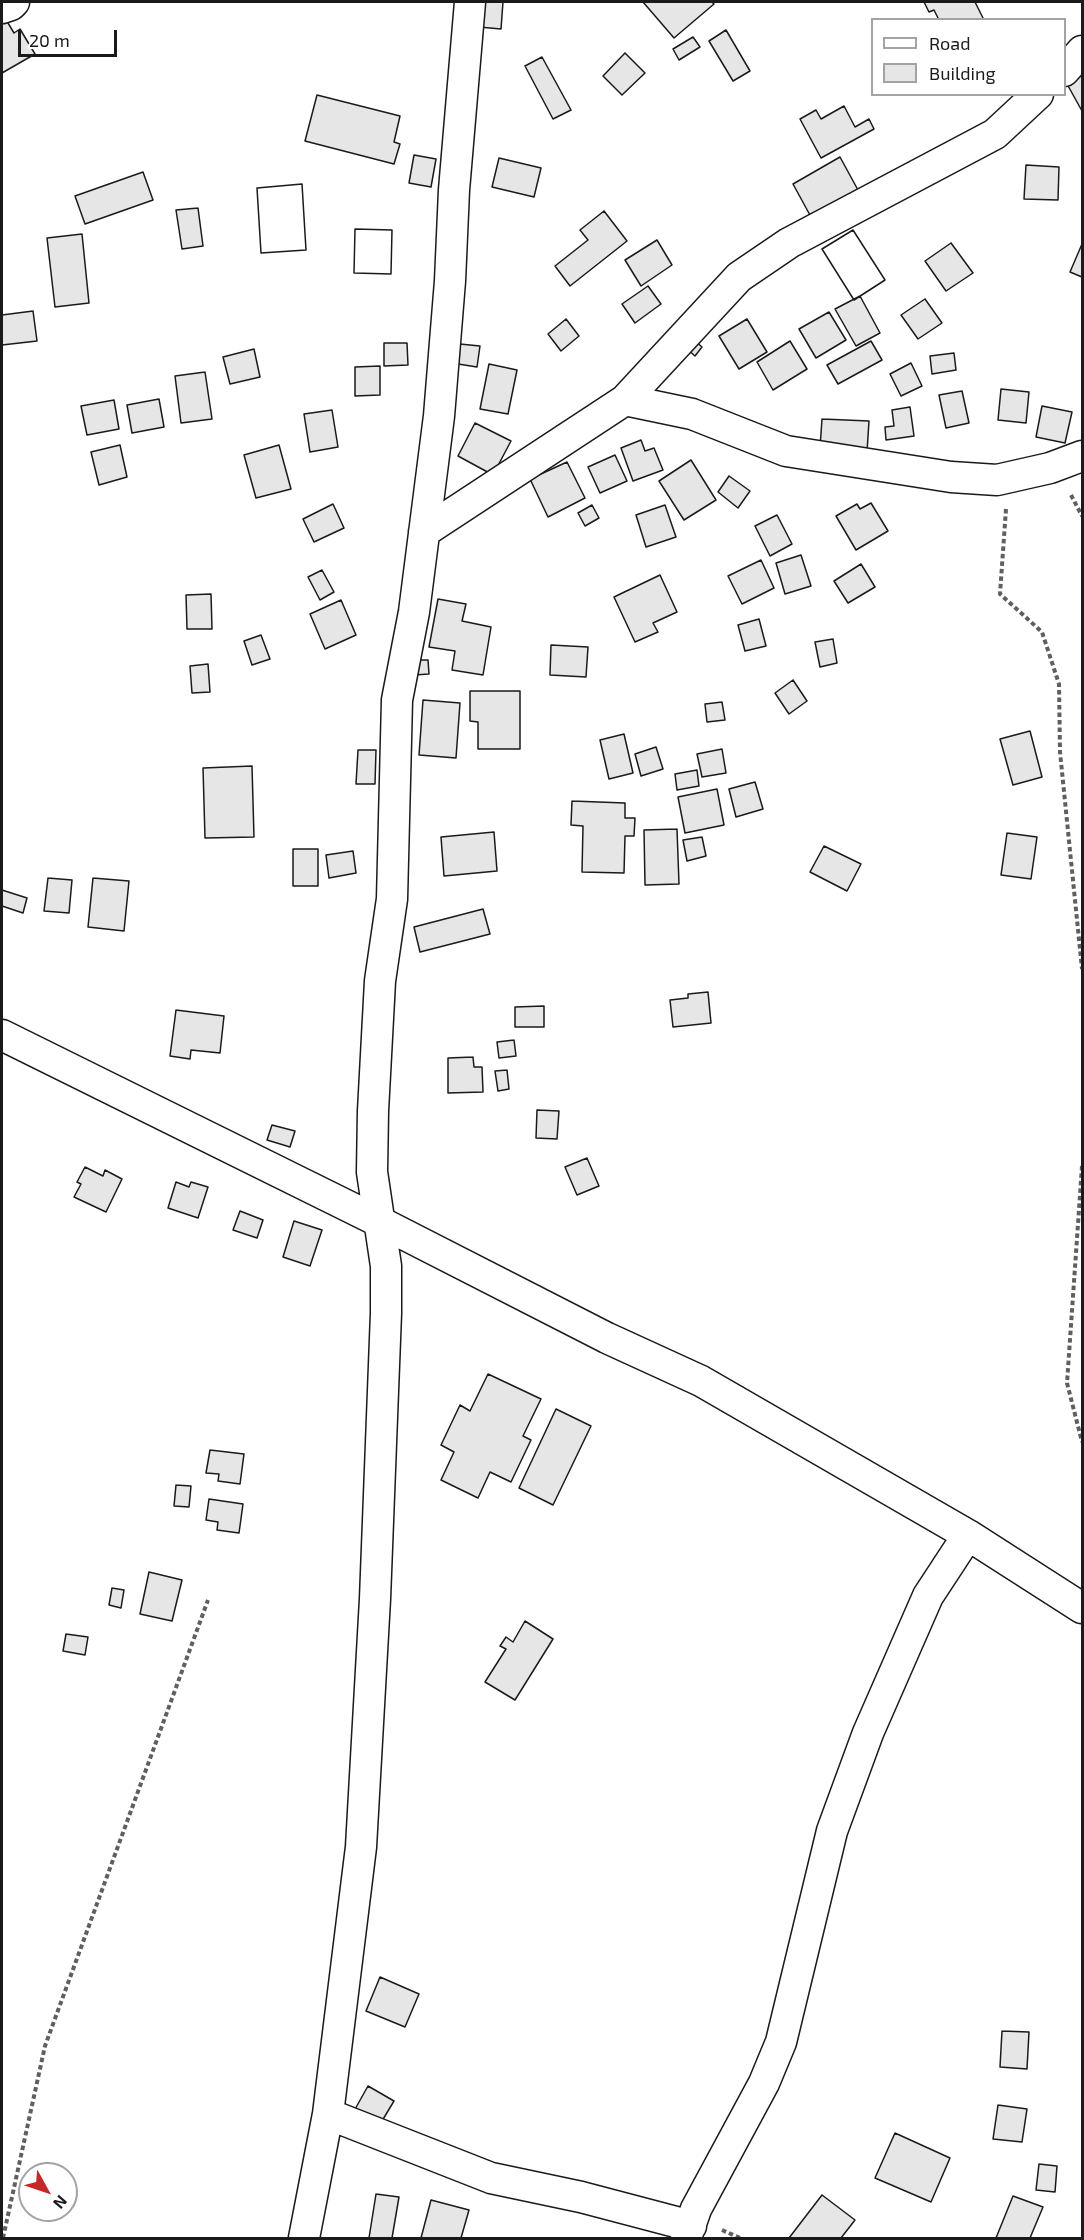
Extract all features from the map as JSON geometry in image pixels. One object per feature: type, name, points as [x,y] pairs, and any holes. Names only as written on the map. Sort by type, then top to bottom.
[{"type":"street","points":[[2,8],[14,2]]},
{"type":"street","points":[[304,2238],[328,2114],[362,1847],[386,1313],[386,1266],[372,1172],[373,1111],[381,981],[392,899],[397,700],[414,612],[439,416],[450,282],[454,189],[470,2]]},
{"type":"street","points":[[1066,70],[1083,51]]},
{"type":"street","points":[[424,532],[625,400],[739,277],[789,243],[995,135],[1036,96]]},
{"type":"street","points":[[625,400],[692,414],[786,451],[962,479],[998,480],[1050,468],[1083,456]]},
{"type":"street","points":[[2,1035],[380,1222],[607,1338],[701,1381],[968,1535],[1083,1608]]},
{"type":"street","points":[[328,2114],[491,2178],[581,2197],[689,2232],[696,2209],[764,2083],[781,2042],[832,1831],[868,1733],[928,1596],[968,1535]]},
{"type":"path","points":[[1008,478],[1000,594],[1042,632],[1059,684],[1060,752],[1083,969]]},
{"type":"path","points":[[1083,1166],[1067,1383],[1083,1442]]},
{"type":"path","points":[[3,2238],[45,2046],[208,1600]]},
{"type":"building","points":[[481,2],[503,2],[501,29],[479,27]]},
{"type":"building","points":[[643,2],[712,2],[714,4],[674,38]]},
{"type":"building","points":[[924,2],[975,2],[983,18],[938,18],[934,10],[929,12]]},
{"type":"building","points":[[5,18],[14,33],[20,29],[35,54],[2,73],[2,20]]},
{"type":"building","points":[[726,30],[750,71],[733,81],[709,41]]},
{"type":"building","points":[[693,37],[700,47],[679,60],[673,49]]},
{"type":"building","points":[[625,53],[645,73],[622,95],[603,76]]},
{"type":"building","points":[[542,57],[571,110],[553,119],[525,66]]},
{"type":"building","points":[[1082,75],[1082,111],[1067,84]]},
{"type":"building","points":[[317,95],[400,116],[394,142],[400,144],[394,164],[305,141]]},
{"type":"building","points":[[844,106],[855,127],[869,119],[874,129],[821,158],[800,119],[816,110],[821,119]]},
{"type":"building","points":[[414,155],[436,159],[431,187],[409,183]]},
{"type":"building","points":[[840,157],[858,190],[811,217],[793,184]]},
{"type":"building","points":[[499,158],[541,168],[534,197],[492,187]]},
{"type":"building","points":[[1026,165],[1059,167],[1058,200],[1024,199]]},
{"type":"building","points":[[143,172],[153,200],[85,224],[75,196]]},
{"type":"building","points":[[302,184],[306,250],[261,253],[257,188]]},
{"type":"building","points":[[302,184],[306,250],[261,253],[257,188]]},
{"type":"building","points":[[198,208],[203,246],[182,249],[176,210]]},
{"type":"building","points":[[604,211],[627,241],[570,286],[555,266],[588,240],[580,230]]},
{"type":"building","points":[[355,229],[392,230],[391,274],[354,273]]},
{"type":"building","points":[[355,229],[392,230],[391,274],[354,273]]},
{"type":"building","points":[[853,230],[885,280],[854,300],[822,249]]},
{"type":"building","points":[[853,230],[885,280],[854,300],[822,249]]},
{"type":"building","points":[[82,234],[89,303],[55,307],[47,238]]},
{"type":"building","points":[[657,240],[672,265],[641,286],[625,260]]},
{"type":"building","points":[[951,243],[973,273],[946,291],[925,261]]},
{"type":"building","points":[[1082,244],[1082,277],[1070,272]]},
{"type":"building","points":[[648,286],[661,304],[635,323],[622,304]]},
{"type":"building","points":[[860,296],[880,333],[856,346],[835,309]]},
{"type":"building","points":[[925,299],[942,323],[918,339],[901,315]]},
{"type":"building","points":[[33,311],[37,341],[2,345],[2,315]]},
{"type":"building","points":[[829,312],[846,340],[816,358],[799,329]]},
{"type":"building","points":[[566,319],[579,336],[561,351],[548,334]]},
{"type":"building","points":[[747,319],[767,352],[739,369],[719,336]]},
{"type":"building","points":[[694,340],[702,347],[695,356],[687,349]]},
{"type":"building","points":[[790,341],[807,369],[773,390],[757,362]]},
{"type":"building","points":[[871,341],[882,360],[838,384],[827,365]]},
{"type":"building","points":[[384,343],[407,343],[408,365],[384,366]]},
{"type":"building","points":[[460,344],[480,346],[477,367],[458,364]]},
{"type":"building","points":[[254,349],[260,377],[230,384],[223,357]]},
{"type":"building","points":[[954,353],[956,370],[932,374],[930,356]]},
{"type":"building","points":[[911,363],[922,386],[901,396],[890,374]]},
{"type":"building","points":[[489,364],[517,370],[508,414],[480,409]]},
{"type":"building","points":[[380,366],[380,395],[355,396],[355,367]]},
{"type":"building","points":[[205,372],[212,419],[181,423],[175,376]]},
{"type":"building","points":[[1001,389],[1029,392],[1026,423],[998,420]]},
{"type":"building","points":[[962,391],[969,423],[946,428],[939,395]]},
{"type":"building","points":[[159,399],[164,427],[132,433],[127,405]]},
{"type":"building","points":[[114,400],[119,429],[87,435],[81,406]]},
{"type":"building","points":[[1042,406],[1072,412],[1065,443],[1036,437]]},
{"type":"building","points":[[910,407],[914,436],[886,440],[885,427],[894,426],[892,410]]},
{"type":"building","points":[[332,410],[338,447],[310,452],[304,414]]},
{"type":"building","points":[[822,419],[869,421],[867,452],[820,448]]},
{"type":"building","points":[[475,423],[511,441],[493,475],[458,456]]},
{"type":"building","points":[[641,440],[645,451],[654,448],[663,470],[633,481],[621,448]]},
{"type":"building","points":[[120,445],[127,477],[99,485],[91,452]]},
{"type":"building","points":[[279,445],[291,489],[256,498],[244,455]]},
{"type":"building","points":[[615,455],[627,481],[600,493],[588,467]]},
{"type":"building","points":[[691,460],[716,500],[684,520],[659,481]]},
{"type":"building","points":[[567,462],[585,498],[548,517],[530,479]]},
{"type":"building","points":[[729,476],[750,491],[738,508],[718,492]]},
{"type":"building","points":[[871,503],[888,531],[856,550],[836,516],[857,504],[860,509]]},
{"type":"building","points":[[333,504],[344,528],[314,542],[303,519]]},
{"type":"building","points":[[592,505],[599,518],[585,526],[578,513]]},
{"type":"building","points":[[665,505],[676,537],[646,547],[636,515]]},
{"type":"building","points":[[777,515],[792,544],[770,556],[755,526]]},
{"type":"building","points":[[801,555],[811,586],[785,594],[776,563]]},
{"type":"building","points":[[761,560],[774,588],[742,604],[728,576]]},
{"type":"building","points":[[861,564],[875,587],[848,603],[834,581]]},
{"type":"building","points":[[322,570],[334,592],[320,600],[308,577]]},
{"type":"building","points":[[660,575],[677,612],[653,623],[658,632],[635,642],[614,597]]},
{"type":"building","points":[[211,594],[212,629],[187,629],[186,595]]},
{"type":"building","points":[[438,599],[466,604],[462,621],[491,627],[483,675],[452,670],[455,651],[429,647]]},
{"type":"building","points":[[341,600],[356,635],[325,649],[310,614]]},
{"type":"building","points":[[759,619],[766,646],[745,651],[738,625]]},
{"type":"building","points":[[261,635],[270,659],[252,665],[244,641]]},
{"type":"building","points":[[833,639],[837,663],[820,667],[815,642]]},
{"type":"building","points":[[551,645],[588,647],[586,677],[550,675]]},
{"type":"building","points":[[413,660],[428,660],[429,674],[414,675]]},
{"type":"building","points":[[208,664],[210,692],[192,693],[190,666]]},
{"type":"building","points":[[793,680],[807,701],[789,714],[775,693]]},
{"type":"building","points":[[470,691],[520,691],[520,749],[478,749],[478,722],[470,721]]},
{"type":"building","points":[[423,700],[460,703],[456,758],[419,755]]},
{"type":"building","points":[[722,702],[725,720],[707,722],[705,704]]},
{"type":"building","points":[[1030,731],[1042,777],[1013,785],[1000,739]]},
{"type":"building","points":[[624,734],[633,773],[609,779],[600,740]]},
{"type":"building","points":[[656,747],[663,769],[641,776],[635,754]]},
{"type":"building","points":[[722,749],[726,773],[702,777],[697,754]]},
{"type":"building","points":[[358,750],[376,750],[375,784],[356,784]]},
{"type":"building","points":[[252,766],[254,837],[205,838],[203,768]]},
{"type":"building","points":[[697,770],[699,786],[677,790],[675,774]]},
{"type":"building","points":[[755,782],[763,809],[736,817],[729,789]]},
{"type":"building","points":[[717,789],[724,825],[685,833],[678,797]]},
{"type":"building","points":[[572,801],[625,803],[625,818],[635,818],[634,836],[625,836],[624,873],[582,872],[583,826],[571,825]]},
{"type":"building","points":[[677,829],[679,884],[645,885],[644,830]]},
{"type":"building","points":[[494,832],[497,871],[444,876],[441,837]]},
{"type":"building","points":[[1007,833],[1037,837],[1031,879],[1001,875]]},
{"type":"building","points":[[702,837],[706,856],[687,861],[683,840]]},
{"type":"building","points":[[824,846],[861,864],[847,891],[810,872]]},
{"type":"building","points":[[293,849],[318,849],[318,886],[293,886]]},
{"type":"building","points":[[353,851],[356,873],[329,878],[326,855]]},
{"type":"building","points":[[48,878],[72,880],[69,913],[44,911]]},
{"type":"building","points":[[93,878],[129,881],[124,931],[88,927]]},
{"type":"building","points":[[2,890],[27,898],[23,913],[2,906]]},
{"type":"building","points":[[483,909],[490,934],[420,952],[414,927]]},
{"type":"building","points":[[708,992],[711,1023],[673,1027],[670,1000],[688,998],[688,994]]},
{"type":"building","points":[[544,1006],[544,1027],[515,1027],[515,1007]]},
{"type":"building","points":[[176,1010],[224,1016],[220,1053],[191,1050],[190,1059],[170,1056]]},
{"type":"building","points":[[514,1040],[516,1056],[499,1058],[497,1042]]},
{"type":"building","points":[[473,1057],[474,1067],[482,1067],[483,1092],[448,1093],[448,1058]]},
{"type":"building","points":[[507,1070],[509,1089],[498,1091],[495,1071]]},
{"type":"building","points":[[537,1110],[559,1111],[557,1139],[536,1138]]},
{"type":"building","points":[[272,1125],[295,1131],[290,1147],[267,1140]]},
{"type":"building","points":[[587,1158],[599,1186],[577,1195],[565,1167]]},
{"type":"building","points":[[85,1167],[103,1176],[105,1170],[122,1179],[106,1212],[74,1197],[81,1184],[77,1182]]},
{"type":"building","points":[[176,1182],[189,1187],[191,1182],[208,1187],[198,1218],[168,1208]]},
{"type":"building","points":[[240,1211],[263,1220],[257,1238],[233,1230]]},
{"type":"building","points":[[294,1221],[322,1230],[310,1266],[283,1257]]},
{"type":"building","points":[[488,1374],[541,1399],[523,1436],[531,1440],[511,1482],[490,1472],[478,1498],[441,1480],[454,1452],[441,1445],[460,1405],[470,1411]]},
{"type":"building","points":[[556,1409],[591,1426],[553,1505],[519,1488]]},
{"type":"building","points":[[210,1450],[244,1454],[240,1484],[218,1481],[219,1474],[206,1473]]},
{"type":"building","points":[[176,1485],[191,1486],[189,1507],[174,1506]]},
{"type":"building","points":[[209,1499],[243,1504],[239,1533],[217,1530],[218,1522],[206,1520]]},
{"type":"building","points":[[149,1572],[182,1580],[172,1621],[140,1614]]},
{"type":"building","points":[[112,1588],[124,1590],[121,1608],[109,1605]]},
{"type":"building","points":[[525,1621],[553,1639],[515,1700],[485,1682],[506,1649],[500,1646],[506,1637],[513,1642]]},
{"type":"building","points":[[66,1634],[88,1637],[85,1655],[63,1651]]},
{"type":"building","points":[[380,1977],[419,1994],[405,2027],[366,2011]]},
{"type":"building","points":[[1002,2031],[1029,2032],[1027,2069],[1000,2067]]},
{"type":"building","points":[[368,2086],[394,2101],[379,2126],[354,2111]]},
{"type":"building","points":[[998,2105],[1027,2109],[1022,2142],[993,2139]]},
{"type":"building","points":[[895,2133],[950,2158],[931,2202],[875,2178]]},
{"type":"building","points":[[1039,2164],[1057,2166],[1055,2192],[1036,2190]]},
{"type":"building","points":[[376,2194],[399,2197],[392,2238],[369,2238]]},
{"type":"building","points":[[822,2195],[855,2220],[841,2238],[789,2238]]},
{"type":"building","points":[[1013,2196],[1043,2207],[1030,2238],[996,2238]]},
{"type":"building","points":[[431,2200],[469,2210],[461,2238],[421,2238]]}]
